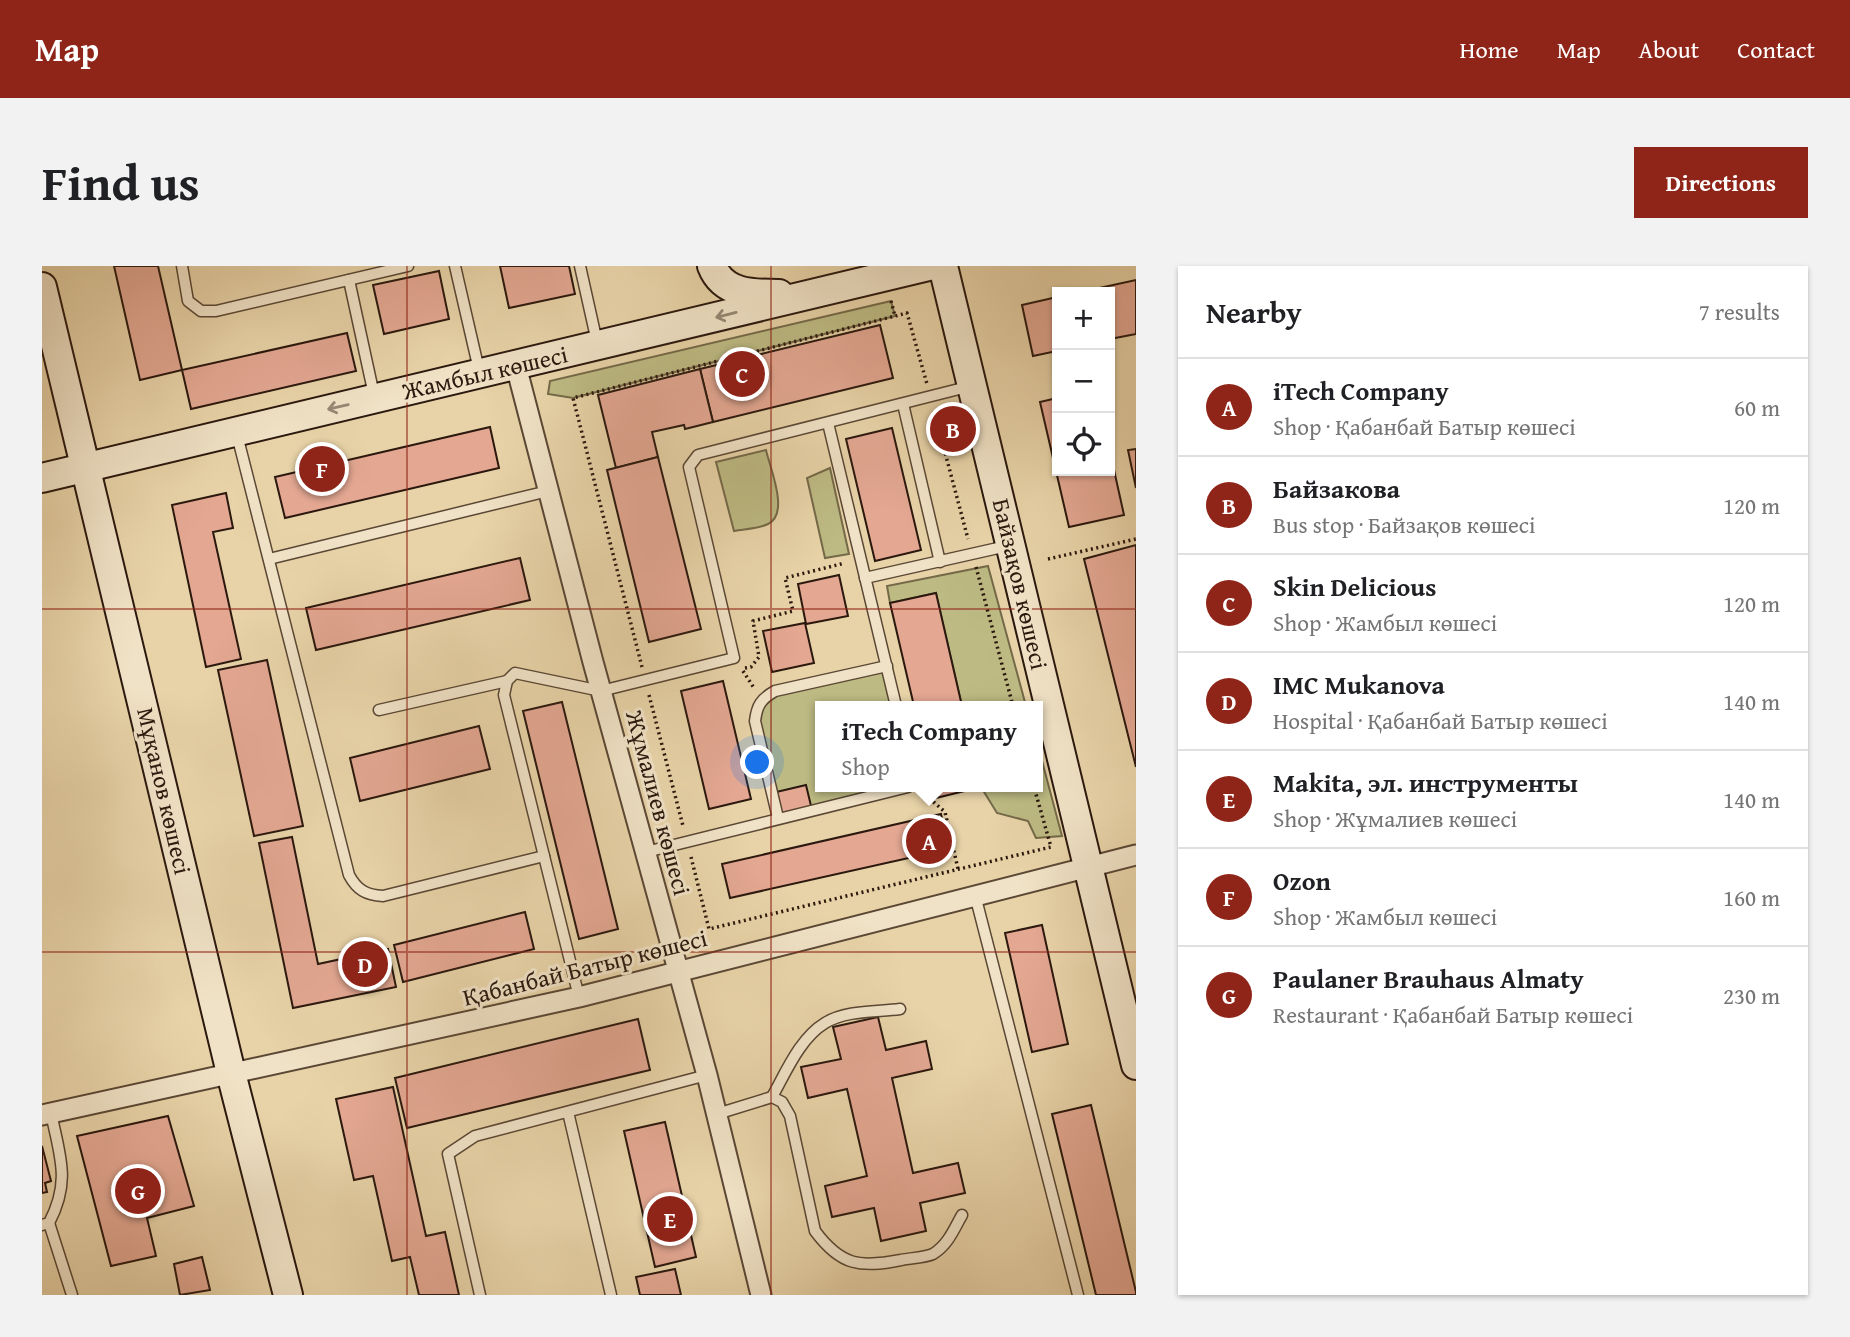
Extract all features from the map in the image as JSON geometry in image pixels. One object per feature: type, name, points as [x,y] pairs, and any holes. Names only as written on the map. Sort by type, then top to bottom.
[{"type":"street","points":[[712,266],[717,278],[728,287],[753,294],[817,293]]},
{"type":"street","name":"Жамбыл көшесі","points":[[42,478],[929,266]]},
{"type":"street","name":"Байзақов көшесі","points":[[943,266],[1086,867],[1136,1065]]},
{"type":"street","name":"Мұқанов көшесі","points":[[42,286],[231,1073],[288,1295]]},
{"type":"street","name":"Жұмалиев көшесі","points":[[516,366],[601,691],[707,1075],[761,1295]]},
{"type":"street","name":"Қабанбай Батыр көшесі","points":[[46,1114],[579,997],[1136,855]]},
{"type":"lane","points":[[182,266],[188,301],[201,311],[216,311],[408,266]]},
{"type":"lane","points":[[455,266],[480,374]]},
{"type":"lane","points":[[580,266],[598,346]]},
{"type":"lane","points":[[349,280],[375,399]]},
{"type":"lane","points":[[379,710],[507,681],[515,673],[601,691],[734,658],[690,467],[698,455],[972,386]]},
{"type":"lane","points":[[903,404],[940,562]]},
{"type":"lane","points":[[828,423],[895,701]]},
{"type":"lane","points":[[236,431],[349,875],[356,887],[369,895],[383,896],[544,856]]},
{"type":"lane","points":[[269,559],[548,491]]},
{"type":"lane","points":[[865,578],[1011,545]]},
{"type":"lane","points":[[778,818],[755,722],[756,710],[762,699],[775,691],[887,666]]},
{"type":"lane","points":[[507,681],[505,695],[579,997]]},
{"type":"lane","points":[[646,852],[887,792]]},
{"type":"lane","points":[[975,895],[1078,1295]]},
{"type":"lane","points":[[717,1114],[772,1097],[798,1052],[814,1032],[827,1022],[844,1016],[900,1009]]},
{"type":"lane","points":[[481,1295],[448,1154],[475,1136],[707,1075]]},
{"type":"lane","points":[[772,1097],[782,1102],[790,1116],[815,1231],[825,1244],[848,1261],[872,1266],[932,1254],[947,1242],[962,1215]]},
{"type":"lane","points":[[568,1112],[611,1295]]},
{"type":"lane","points":[[46,1114],[64,1172],[59,1204],[46,1224],[72,1295]]},
{"type":"path","points":[[891,301],[895,316]]},
{"type":"path","points":[[1012,701],[907,313],[573,398],[709,929],[1051,847],[1035,792]]},
{"type":"path","points":[[1048,559],[1136,539]]},
{"type":"path","points":[[762,699],[742,669],[751,667],[759,657],[753,621],[793,611],[785,578],[861,559]]},
{"type":"path","points":[[923,792],[945,812],[958,869]]},
{"type":"shaded area","points":[[891,301],[895,316],[573,398],[548,394],[550,381]]},
{"type":"shaded area","points":[[766,450],[777,490],[778,511],[768,524],[734,531],[716,462]]},
{"type":"shaded area","points":[[830,468],[849,554],[825,558],[807,478]]},
{"type":"shaded area","points":[[988,566],[1025,701],[961,701],[936,593],[890,603],[887,586]]},
{"type":"shaded area","points":[[887,666],[895,701],[815,701],[815,792],[887,792],[778,818],[756,710],[762,699]]},
{"type":"shaded area","points":[[1043,765],[1062,836],[1036,838],[1028,821],[997,813],[984,792],[1043,792]]},
{"type":"building","points":[[114,266],[158,266],[182,370],[140,380]]},
{"type":"building","points":[[500,266],[569,266],[575,294],[509,308]]},
{"type":"building","points":[[439,271],[449,319],[384,334],[373,285]]},
{"type":"building","points":[[1136,280],[1136,334],[1115,338],[1115,287],[1104,287]]},
{"type":"building","points":[[1052,298],[1052,352],[1033,356],[1022,305]]},
{"type":"building","points":[[880,325],[893,378],[713,422],[700,369]]},
{"type":"building","points":[[347,333],[356,371],[191,409],[182,370]]},
{"type":"building","points":[[700,369],[713,422],[685,429],[684,425],[652,432],[658,457],[616,468],[598,395]]},
{"type":"building","points":[[1052,399],[1052,454],[1040,402]]},
{"type":"building","points":[[490,427],[499,468],[285,518],[275,477]]},
{"type":"building","points":[[892,428],[921,550],[875,561],[846,439]]},
{"type":"building","points":[[1136,449],[1136,488],[1128,450]]},
{"type":"building","points":[[658,457],[701,629],[649,642],[607,470]]},
{"type":"building","points":[[1115,474],[1124,515],[1069,527],[1057,476]]},
{"type":"building","points":[[226,493],[233,528],[213,532],[241,659],[206,667],[172,505]]},
{"type":"building","points":[[1136,545],[1136,767],[1084,559]]},
{"type":"building","points":[[520,558],[530,600],[316,650],[306,608]]},
{"type":"building","points":[[839,575],[848,616],[806,624],[798,584]]},
{"type":"building","points":[[936,593],[961,701],[913,701],[890,603]]},
{"type":"building","points":[[805,623],[814,663],[772,672],[763,631]]},
{"type":"building","points":[[267,660],[303,826],[254,836],[218,670]]},
{"type":"building","points":[[723,681],[751,799],[709,809],[681,691]]},
{"type":"building","points":[[562,702],[618,929],[579,939],[523,711]]},
{"type":"building","points":[[479,726],[490,769],[360,801],[350,758]]},
{"type":"building","points":[[806,785],[812,810],[778,818],[772,793]]},
{"type":"building","points":[[935,792],[961,792],[936,798]]},
{"type":"building","points":[[941,814],[949,849],[730,898],[722,864]]},
{"type":"building","points":[[292,837],[318,964],[388,949],[396,987],[293,1008],[259,843]]},
{"type":"building","points":[[525,912],[534,949],[403,982],[394,945]]},
{"type":"building","points":[[1042,925],[1068,1044],[1032,1052],[1005,933]]},
{"type":"building","points":[[878,1017],[886,1050],[926,1041],[932,1069],[892,1078],[913,1173],[958,1163],[965,1193],[920,1203],[926,1231],[881,1241],[874,1208],[832,1217],[825,1186],[867,1176],[847,1089],[808,1098],[801,1067],[841,1059],[833,1027]]},
{"type":"building","points":[[638,1019],[650,1070],[407,1128],[395,1078]]},
{"type":"building","points":[[393,1087],[426,1236],[445,1232],[459,1295],[419,1295],[410,1257],[392,1261],[373,1176],[354,1180],[336,1099]]},
{"type":"building","points":[[1091,1105],[1136,1295],[1096,1295],[1052,1114]]},
{"type":"building","points":[[168,1116],[194,1206],[147,1218],[156,1256],[111,1266],[77,1136]]},
{"type":"building","points":[[665,1122],[696,1257],[655,1267],[624,1131]]},
{"type":"building","points":[[42,1146],[51,1181],[45,1183],[47,1192],[42,1193]]},
{"type":"building","points":[[202,1257],[210,1290],[180,1295],[174,1264]]},
{"type":"building","points":[[675,1269],[681,1295],[640,1295],[636,1277]]},
{"type":"place","name":"Skin Delicious","points":[[742,374]]},
{"type":"place","name":"Байзакова","points":[[953,429]]},
{"type":"place","name":"Ozon","points":[[322,469]]},
{"type":"place","name":"iTech Company","points":[[929,841]]},
{"type":"place","name":"IMC Mukanova","points":[[365,964]]},
{"type":"place","name":"Paulaner Brauhaus Almaty","points":[[138,1191]]},
{"type":"place","name":"Makita, эл. инструменты","points":[[670,1219]]}]
